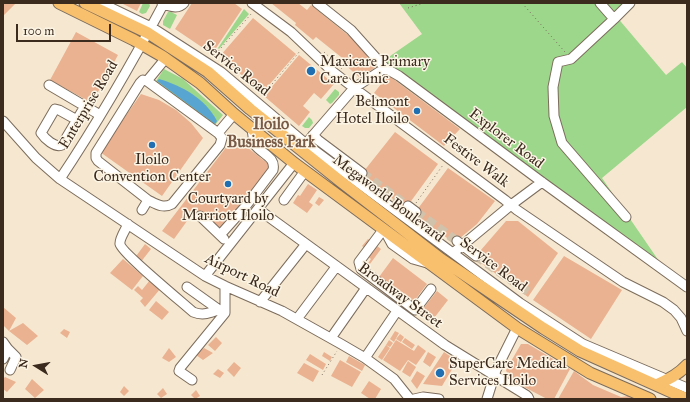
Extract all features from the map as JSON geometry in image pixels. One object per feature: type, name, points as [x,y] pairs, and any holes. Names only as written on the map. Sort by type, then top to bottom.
[{"type":"main road","name":"Megaworld Boulevard","points":[[59,3],[142,44],[164,57],[200,83],[234,114],[294,163],[517,328],[590,373],[650,399]]},
{"type":"main road","name":"Megaworld Boulevard","points":[[85,3],[118,19],[149,30],[169,46],[208,72],[441,259],[537,324],[580,351],[687,399]]},
{"type":"main road","points":[[113,30],[122,28],[122,25],[118,19]]},
{"type":"main road","points":[[164,57],[160,53],[161,48],[166,45],[169,46]]},
{"type":"main road","points":[[656,385],[668,380],[687,365]]},
{"type":"main road","points":[[628,389],[634,388],[637,384],[636,378],[633,374]]},
{"type":"street","name":"Service Road","points":[[101,3],[221,72],[303,147],[538,315],[581,343],[687,388]]},
{"type":"street","name":"Enterprise Road","points":[[60,178],[100,115],[142,44],[163,3]]},
{"type":"street","points":[[163,3],[178,7],[182,6],[184,3]]},
{"type":"street","name":"Explorer Road","points":[[318,3],[351,30],[385,68],[399,76],[687,287]]},
{"type":"street","points":[[600,3],[614,19]]},
{"type":"street","points":[[626,217],[562,143],[554,116],[553,87],[558,62],[571,59],[630,3]]},
{"type":"street","name":"Festive Walk","points":[[253,7],[291,32],[354,88],[565,244],[624,282],[668,306],[681,318],[687,331]]},
{"type":"street","points":[[147,81],[164,57]]},
{"type":"street","points":[[303,147],[354,88],[385,68]]},
{"type":"street","points":[[143,80],[147,81],[218,133],[222,138],[220,145],[168,207],[160,207],[148,200],[96,158],[96,153],[143,80]]},
{"type":"street","points":[[49,85],[100,115]]},
{"type":"street","points":[[77,120],[86,106]]},
{"type":"street","points":[[218,133],[234,114]]},
{"type":"street","name":"Airport Road","points":[[3,121],[36,158],[60,178],[205,276],[297,319],[365,358],[394,379],[410,399]]},
{"type":"street","points":[[220,235],[245,208],[273,170],[274,165],[272,161],[255,144],[252,129]]},
{"type":"street","points":[[313,135],[362,173]]},
{"type":"street","points":[[205,276],[294,163]]},
{"type":"street","points":[[284,200],[305,171]]},
{"type":"street","points":[[453,253],[460,243],[542,182]]},
{"type":"street","points":[[142,210],[148,200]]},
{"type":"street","name":"Broadway Street","points":[[258,209],[444,345],[526,395],[529,399]]},
{"type":"street","points":[[200,216],[230,244]]},
{"type":"street","points":[[128,224],[120,242],[120,246],[131,258],[193,312],[204,315],[222,312]]},
{"type":"street","points":[[385,231],[359,262],[359,266],[361,270],[415,310]]},
{"type":"street","points":[[460,243],[476,256]]},
{"type":"street","points":[[260,302],[306,244]]},
{"type":"street","points":[[297,319],[336,267]]},
{"type":"street","points":[[187,286],[222,312]]},
{"type":"street","points":[[192,380],[180,373],[180,368],[222,312],[225,286]]},
{"type":"street","points":[[331,338],[366,288]]},
{"type":"street","points":[[408,319],[430,290]]},
{"type":"street","points":[[365,358],[397,311]]},
{"type":"street","points":[[487,399],[494,376],[517,328]]},
{"type":"street","points":[[3,359],[6,346]]},
{"type":"street","points":[[6,346],[16,357],[10,370]]},
{"type":"street","points":[[414,399],[423,397],[440,399]]},
{"type":"path","points":[[408,8],[424,3]]},
{"type":"path","points":[[522,3],[571,59]]},
{"type":"path","points":[[212,59],[253,7]]},
{"type":"path","points":[[260,98],[302,50]]},
{"type":"path","points":[[412,209],[445,163]]},
{"type":"path","points":[[322,375],[341,344]]},
{"type":"green space","points":[[143,3],[149,3],[150,6],[146,13],[142,14],[139,12]]},
{"type":"green space","points":[[399,3],[631,3],[616,16],[666,75],[682,62],[687,68],[687,107],[602,178],[661,264],[383,61],[422,34]]},
{"type":"green space","points":[[244,9],[249,14],[219,49],[218,48]]},
{"type":"green space","points":[[168,12],[177,15],[170,29],[163,25],[163,21]]},
{"type":"green space","points":[[164,69],[183,79],[223,115],[215,125],[156,81]]},
{"type":"green space","points":[[335,89],[339,92],[339,95],[330,104],[326,100]]},
{"type":"green space","points":[[309,117],[313,123],[309,128],[305,128],[302,126]]},
{"type":"water","points":[[159,79],[184,89],[199,99],[212,113],[217,121],[215,124],[157,81]]},
{"type":"building","points":[[3,3],[16,3],[3,16]]},
{"type":"building","points":[[121,3],[141,3],[137,11]]},
{"type":"building","points":[[192,3],[234,3],[242,9],[212,54],[175,29]]},
{"type":"building","points":[[271,3],[298,3],[307,10],[311,5],[359,44],[375,68],[359,77],[343,63],[346,61],[316,37],[313,40],[295,25],[296,23]]},
{"type":"building","points":[[253,18],[296,54],[262,93],[220,56]]},
{"type":"building","points":[[76,32],[118,55],[92,103],[50,80]]},
{"type":"building","points":[[299,55],[334,84],[321,99],[314,93],[303,106],[310,112],[299,126],[264,96]]},
{"type":"building","name":"Belmont Hotel Iloilo","points":[[388,75],[460,129],[444,146],[374,93]]},
{"type":"building","name":"Iloilo Convention Center","points":[[141,94],[159,100],[176,110],[191,123],[203,138],[162,196],[100,152]]},
{"type":"building","points":[[395,132],[438,164],[406,208],[360,176]]},
{"type":"building","name":"Courtyard by Marriott Iloilo","points":[[234,137],[271,166],[222,230],[195,210],[174,239],[162,231]]},
{"type":"building","points":[[448,168],[495,201],[477,224],[454,243],[414,214]]},
{"type":"building","points":[[308,184],[317,190],[309,202],[313,205],[307,213],[293,203]]},
{"type":"building","points":[[319,197],[324,200],[319,206],[315,203]]},
{"type":"building","points":[[506,221],[518,221],[558,253],[528,297],[474,258]]},
{"type":"building","points":[[368,239],[381,249],[367,268],[379,277],[393,258],[427,284],[412,304],[364,269],[371,259],[367,256],[370,252],[362,246]]},
{"type":"building","points":[[145,244],[151,249],[140,263],[134,259]]},
{"type":"building","points":[[564,256],[622,290],[591,339],[533,300]]},
{"type":"building","points":[[123,259],[143,276],[132,290],[110,273]]},
{"type":"building","points":[[150,280],[161,288],[145,307],[140,301],[143,298],[134,290],[138,286],[142,290]]},
{"type":"building","points":[[437,291],[448,300],[431,322],[419,314]]},
{"type":"building","points":[[156,301],[169,312],[162,320],[149,310]]},
{"type":"building","points":[[3,307],[16,318],[9,331],[3,325]]},
{"type":"building","points":[[23,323],[38,336],[27,345],[9,331]]},
{"type":"building","points":[[64,329],[70,332],[67,338],[60,333]]},
{"type":"building","points":[[395,331],[399,333],[394,342],[390,339]]},
{"type":"building","points":[[400,334],[404,337],[401,342],[396,339]]},
{"type":"building","points":[[216,337],[222,343],[215,351],[208,345]]},
{"type":"building","points":[[405,338],[415,345],[412,349],[402,342]]},
{"type":"building","points":[[389,340],[393,343],[390,347],[386,345]]},
{"type":"building","points":[[396,340],[414,351],[418,345],[426,351],[416,365],[408,360],[400,371],[383,360]]},
{"type":"building","points":[[521,344],[528,344],[570,369],[554,399],[547,399],[509,379],[506,370]]},
{"type":"building","points":[[386,345],[390,348],[382,360],[378,357]]},
{"type":"building","points":[[169,348],[176,357],[169,362],[162,358]]},
{"type":"building","points":[[204,348],[213,353],[203,360],[196,355]]},
{"type":"building","points":[[324,352],[332,357],[330,361],[322,356]]},
{"type":"building","points":[[428,352],[436,357],[430,367],[423,362]]},
{"type":"building","name":"SuperCare Medical Services Iloilo","points":[[444,352],[457,361],[442,386],[423,384]]},
{"type":"building","points":[[310,354],[326,364],[323,370],[306,360]]},
{"type":"building","points":[[349,356],[365,365],[362,371],[346,362]]},
{"type":"building","points":[[340,360],[361,372],[352,387],[331,376]]},
{"type":"building","points":[[408,361],[416,367],[410,377],[402,372]]},
{"type":"building","points":[[234,362],[241,368],[234,377],[227,370]]},
{"type":"building","points":[[304,363],[319,371],[313,382],[297,373]]},
{"type":"building","points":[[218,369],[224,373],[220,378],[213,374]]},
{"type":"building","points":[[417,371],[425,376],[417,389],[411,381]]},
{"type":"building","points":[[574,371],[593,385],[621,397],[628,396],[634,399],[558,399]]},
{"type":"building","points":[[5,377],[16,382],[7,392],[3,389],[3,379]]},
{"type":"building","points":[[32,379],[44,390],[35,398],[25,389]]},
{"type":"building","points":[[369,381],[381,389],[375,399],[370,399],[361,393]]},
{"type":"building","points":[[124,386],[129,391],[124,396],[120,392]]},
{"type":"building","points":[[163,388],[167,394],[161,398],[157,394]]},
{"type":"building","points":[[196,390],[200,396],[195,399],[191,395]]},
{"type":"tunnel","points":[[362,173],[408,206]]},
{"type":"tunnel","points":[[416,212],[457,241]]},
{"type":"tunnel","points":[[476,256],[530,293]]},
{"type":"place","name":"Maxicare Primary Care Clinic","points":[[311,71]]},
{"type":"place","name":"Belmont Hotel Iloilo","points":[[417,111]]},
{"type":"place","name":"Iloilo Convention Center","points":[[152,145]]},
{"type":"place","name":"Courtyard by Marriott Iloilo","points":[[228,184]]},
{"type":"place","name":"SuperCare Medical Services Iloilo","points":[[440,373]]},
{"type":"district","name":"Iloilo Business Park","points":[[271,134]]}]
